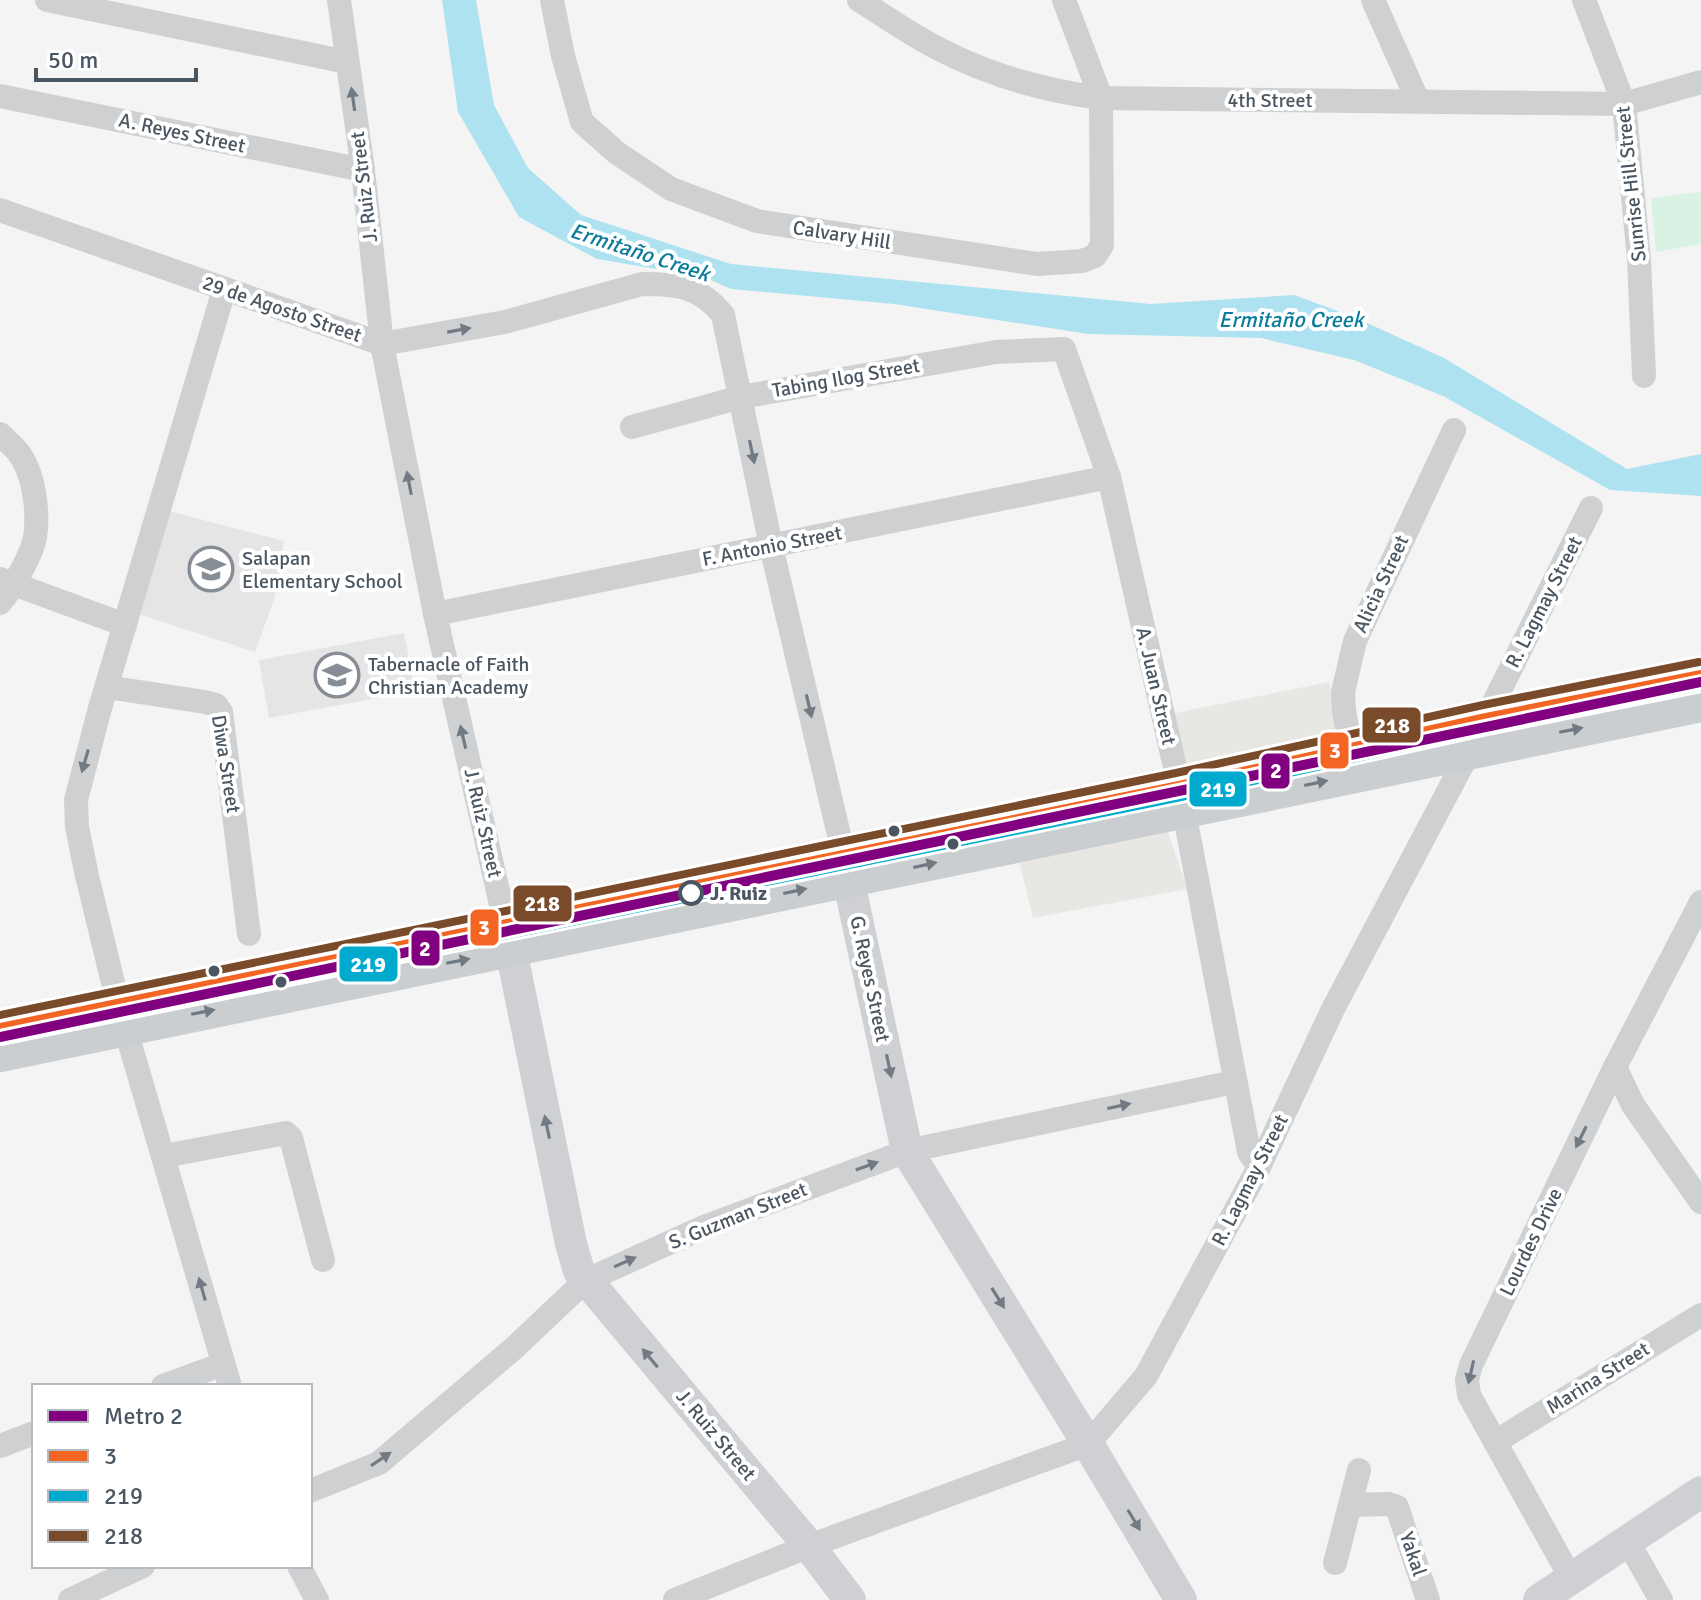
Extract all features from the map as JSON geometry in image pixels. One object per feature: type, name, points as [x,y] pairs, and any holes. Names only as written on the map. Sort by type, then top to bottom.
[{"type":"main road","points":[[1181,798],[1351,747],[1701,674]]},
{"type":"main road","points":[[0,1027],[122,1015],[1181,798],[1470,750],[1701,704]]},
{"type":"main road","points":[[0,1054],[122,1015]]},
{"type":"street","points":[[47,0],[347,62]]},
{"type":"street","name":"J. Ruiz Street","points":[[339,0],[363,170],[382,344],[435,614],[579,1271],[809,1546],[850,1600]]},
{"type":"street","name":"Calvary Hill","points":[[552,0],[563,56],[582,122],[617,153],[671,189],[757,221],[1037,264],[1082,261],[1095,256],[1102,245],[1101,98]]},
{"type":"street","name":"4th Street","points":[[859,0],[942,51],[986,70],[1064,93],[1101,98],[1624,104],[1701,82]]},
{"type":"street","points":[[1064,0],[1101,98]]},
{"type":"street","points":[[1373,0],[1418,101]]},
{"type":"street","name":"Sunrise Hill Street","points":[[1584,0],[1624,104],[1639,259],[1644,376]]},
{"type":"street","name":"A. Reyes Street","points":[[0,96],[363,170]]},
{"type":"street","name":"29 de Agosto Street","points":[[0,210],[382,344],[505,322],[642,284],[688,288],[709,298]]},
{"type":"street","points":[[174,1384],[226,1375],[122,1015],[87,876],[77,827],[76,800],[224,290]]},
{"type":"street","name":"G. Reyes Street","points":[[709,298],[723,315],[771,546],[846,866],[907,1151],[1181,1600]]},
{"type":"street","name":"Tabing Ilog Street","points":[[632,427],[741,397],[996,352],[1064,349]]},
{"type":"street","name":"A. Juan Street","points":[[1064,349],[1109,477],[1181,798],[1249,1152],[1259,1167]]},
{"type":"street","name":"Alicia Street","points":[[1351,747],[1343,692],[1355,641],[1454,430]]},
{"type":"street","points":[[0,434],[20,454],[36,508],[35,539],[4,589],[125,625]]},
{"type":"street","name":"F. Antonio Street","points":[[435,614],[1109,477]]},
{"type":"street","name":"R. Lagmay Street","points":[[675,1600],[809,1546],[1088,1444],[1146,1376],[1259,1167],[1333,1009],[1470,750],[1591,508]]},
{"type":"street","name":"Diwa Street","points":[[107,687],[205,702],[216,705],[221,712],[249,934]]},
{"type":"street","name":"Lourdes Drive","points":[[1572,1580],[1469,1395],[1467,1380],[1471,1365],[1615,1067],[1701,902]]},
{"type":"street","points":[[1615,1067],[1633,1105],[1701,1202]]},
{"type":"street","name":"S. Guzman Street","points":[[312,1490],[379,1463],[513,1349],[585,1281],[704,1227],[907,1151],[1234,1082]]},
{"type":"street","points":[[164,1156],[286,1133],[291,1138],[323,1260]]},
{"type":"street","name":"Marina Street","points":[[1495,1442],[1701,1315]]},
{"type":"street","points":[[0,1446],[32,1434]]},
{"type":"street","points":[[1335,1563],[1359,1470]]},
{"type":"street","points":[[1539,1600],[1701,1492]]},
{"type":"street","name":"Yakal","points":[[1351,1505],[1388,1504],[1397,1507],[1428,1600]]},
{"type":"street","points":[[1628,1542],[1661,1600]]},
{"type":"street","points":[[70,1600],[139,1568]]},
{"type":"street","points":[[300,1568],[317,1600]]},
{"type":"shaded area","name":"Salapan Elementary School","points":[[164,510],[284,541],[275,597],[255,652],[129,611]]},
{"type":"shaded area","name":"Tabernacle of Faith Christian Academy","points":[[404,633],[415,691],[269,718],[259,660]]},
{"type":"shaded area","points":[[1329,682],[1340,737],[1181,768],[1170,714]]},
{"type":"shaded area","points":[[1167,829],[1187,889],[1033,918],[1019,860]]},
{"type":"green space","points":[[1701,192],[1701,244],[1656,252],[1651,198]]},
{"type":"water","name":"Ermitaño Creek","points":[[442,0],[476,0],[494,105],[528,168],[581,215],[731,264],[1151,304],[1294,295],[1356,318],[1444,358],[1627,469],[1701,454],[1701,496],[1610,490],[1443,396],[1354,360],[1261,338],[1088,334],[894,304],[731,289],[704,277],[597,259],[519,217],[458,112]]},
{"type":"metro line","name":"2","points":[[0,1037],[1701,682]]},
{"type":"transit line","name":"218","points":[[0,1015],[1699,662]]},
{"type":"transit line","name":"3","points":[[0,1027],[1179,785],[1486,717],[1701,674]]},
{"type":"transit line","name":"219","points":[[2,1039],[1181,797],[1488,729],[1701,686]]},
{"type":"place","name":"Salapan Elementary School","points":[[211,569]]},
{"type":"place","name":"Tabernacle of Faith Christian Academy","points":[[337,675]]},
{"type":"place","name":"J. Ruiz","points":[[691,893]]}]
